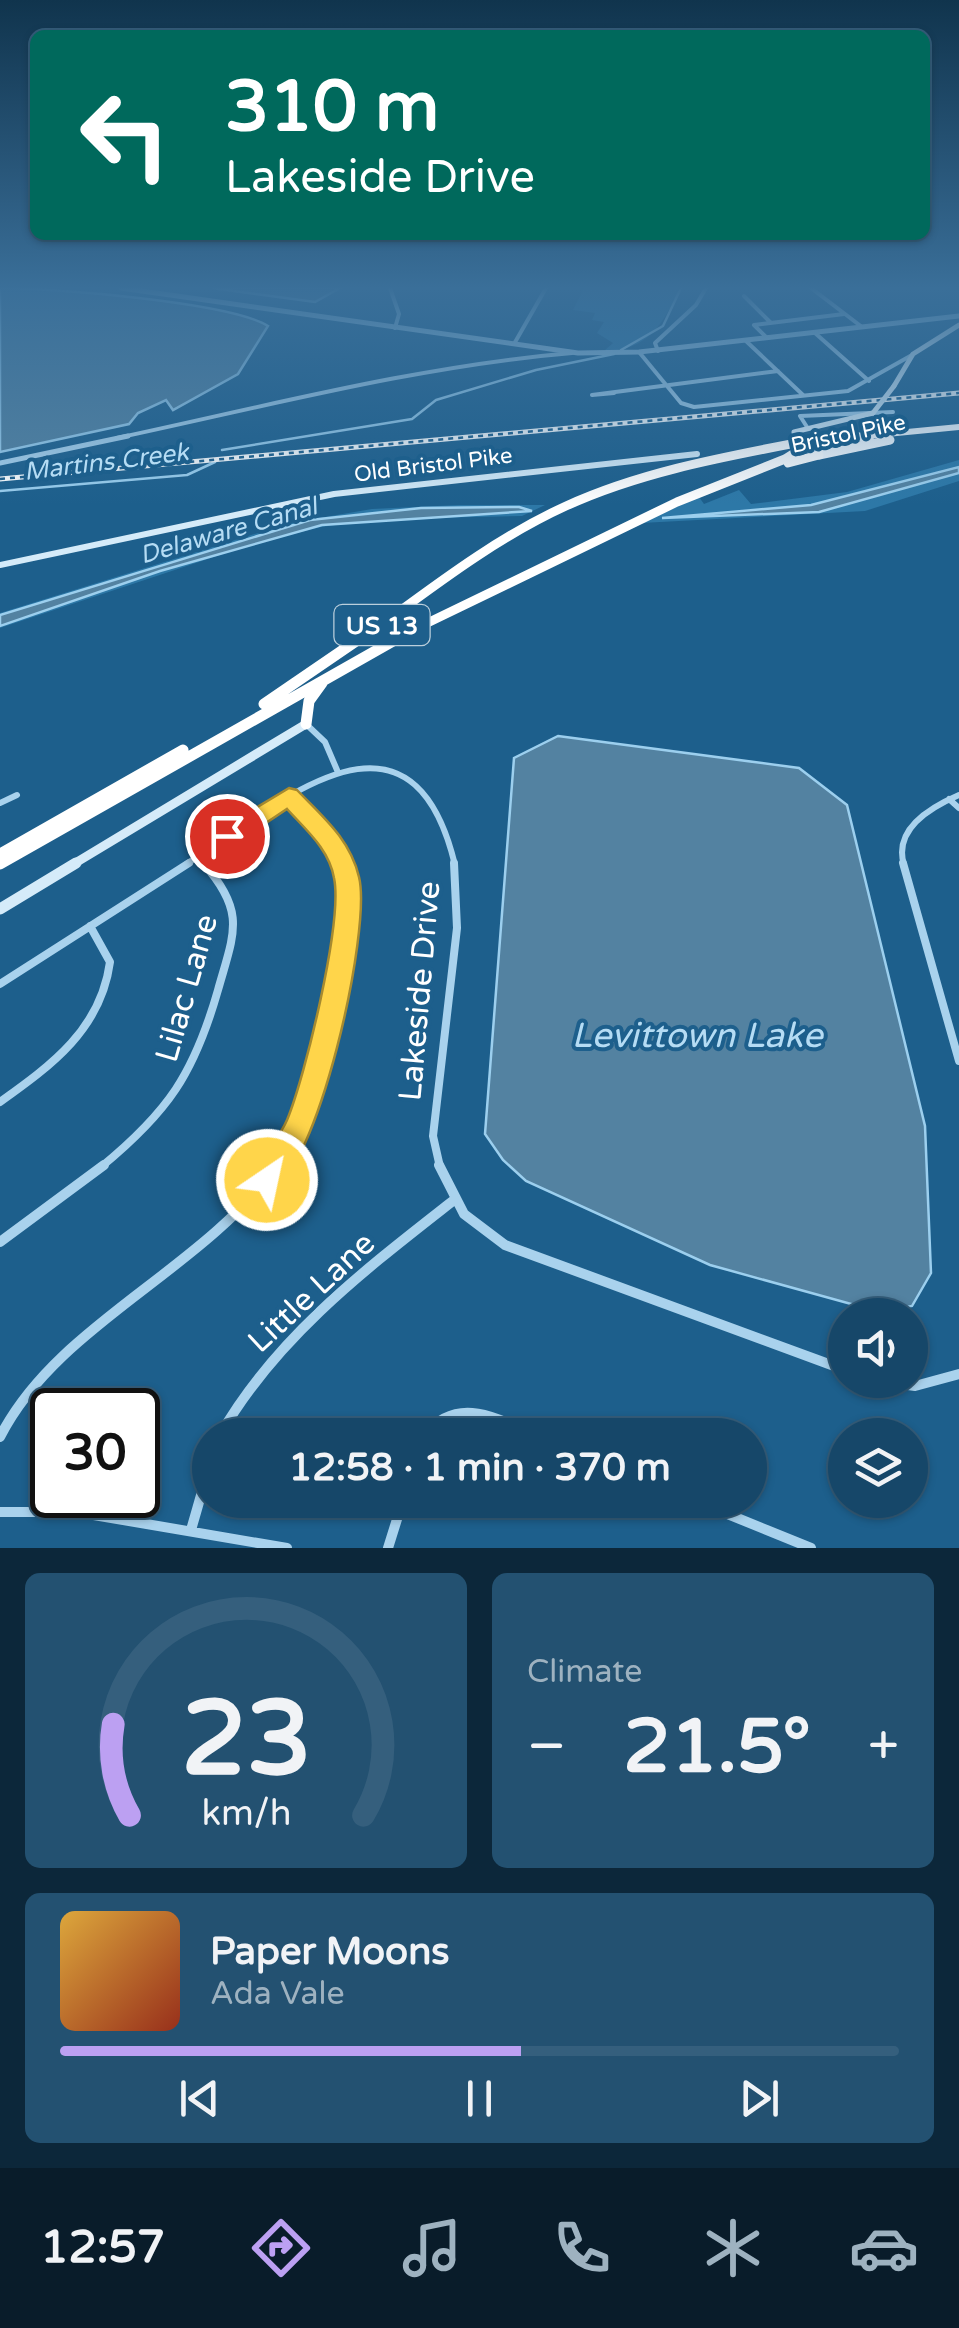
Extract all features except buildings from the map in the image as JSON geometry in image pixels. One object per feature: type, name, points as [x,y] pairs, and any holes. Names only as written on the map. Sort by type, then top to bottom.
[{"type":"highway","name":"Bristol Pike","points":[[796,444],[959,429]]},
{"type":"highway","name":"Bristol Pike","points":[[746,476],[819,455],[959,429]]},
{"type":"highway","points":[[794,432],[818,441]]},
{"type":"highway","points":[[746,476],[791,456],[796,444]]},
{"type":"highway","name":"US 13","points":[[0,854],[290,688],[478,555],[546,514],[644,476],[796,444]]},
{"type":"highway","points":[[697,454],[782,446]]},
{"type":"highway","name":"US 13","points":[[0,864],[334,673],[493,588],[662,509],[746,476]]},
{"type":"highway","points":[[306,724],[311,697],[334,673]]},
{"type":"main road","points":[[819,455],[796,444],[794,432],[873,413],[909,360]]},
{"type":"main road","name":"Old Bristol Pike","points":[[0,565],[259,508],[418,482],[697,454]]},
{"type":"main road","points":[[0,909],[306,724]]},
{"type":"street","points":[[0,463],[372,384],[504,360]]},
{"type":"street","points":[[646,360],[683,405],[848,391],[903,360]]},
{"type":"street","points":[[767,360],[803,396]]},
{"type":"street","points":[[846,360],[869,381]]},
{"type":"street","points":[[614,392],[778,371]]},
{"type":"street","points":[[807,428],[800,416],[893,412]]},
{"type":"street","points":[[306,724],[325,742],[338,770]]},
{"type":"street","name":"Lakeside Drive","points":[[0,984],[289,796],[338,770],[378,766],[413,780],[437,817],[454,862],[458,910],[433,1136],[439,1169],[454,1200],[480,1230],[505,1245],[828,1364]]},
{"type":"street","points":[[959,794],[911,825],[901,856],[959,1061]]},
{"type":"street","points":[[1,800],[16,795]]},
{"type":"street","points":[[0,1437],[37,1382],[253,1194],[279,1164],[298,1131],[318,1059],[348,893],[344,867],[333,842],[289,796]]},
{"type":"street","points":[[949,799],[959,808]]},
{"type":"street","name":"Lilac Lane","points":[[0,1242],[145,1129],[175,1097],[196,1062],[237,915],[226,887],[196,856]]},
{"type":"street","points":[[0,1102],[61,1057],[90,1022],[110,962],[90,926]]},
{"type":"street","name":"Little Lane","points":[[231,1418],[262,1371],[361,1275],[454,1200]]},
{"type":"street","points":[[928,1382],[959,1374]]},
{"type":"street","points":[[441,1418],[466,1409],[490,1418]]},
{"type":"street","points":[[0,1512],[76,1512],[286,1548]]},
{"type":"street","points":[[191,1530],[194,1518]]},
{"type":"street","points":[[388,1548],[397,1518]]},
{"type":"street","points":[[737,1518],[811,1548]]},
{"type":"shaded area","points":[[959,460],[959,481],[865,511],[641,523],[699,497],[704,504],[739,490],[751,504],[847,492]]},
{"type":"shaded area","points":[[545,505],[522,516],[379,519],[321,527],[253,544],[0,628],[0,613],[290,523],[372,509]]},
{"type":"water","points":[[0,360],[247,360],[238,374],[173,410],[166,400],[138,413],[129,424],[0,452]]},
{"type":"water","points":[[959,467],[959,473],[819,512],[662,518],[811,505]]},
{"type":"water","points":[[519,507],[532,511],[322,525],[160,571],[0,626],[0,615],[310,520],[421,508]]},
{"type":"water","name":"Levittown Lake","points":[[558,736],[799,768],[847,805],[925,1126],[931,1273],[917,1298],[829,1298],[710,1265],[526,1181],[503,1160],[485,1134],[514,758]]},
{"type":"waterway","name":"Martins Creek","points":[[222,450],[412,419],[436,400],[584,360]]},
{"type":"waterway","name":"Martins Creek","points":[[0,491],[187,475],[215,462]]},
{"type":"railway","points":[[0,479],[959,393]]},
{"type":"route","points":[[227,836],[289,796],[333,842],[347,879],[346,928],[306,1114],[267,1180]]},
{"type":"water label","name":"Delaware Canal","points":[[228,530]]}]
